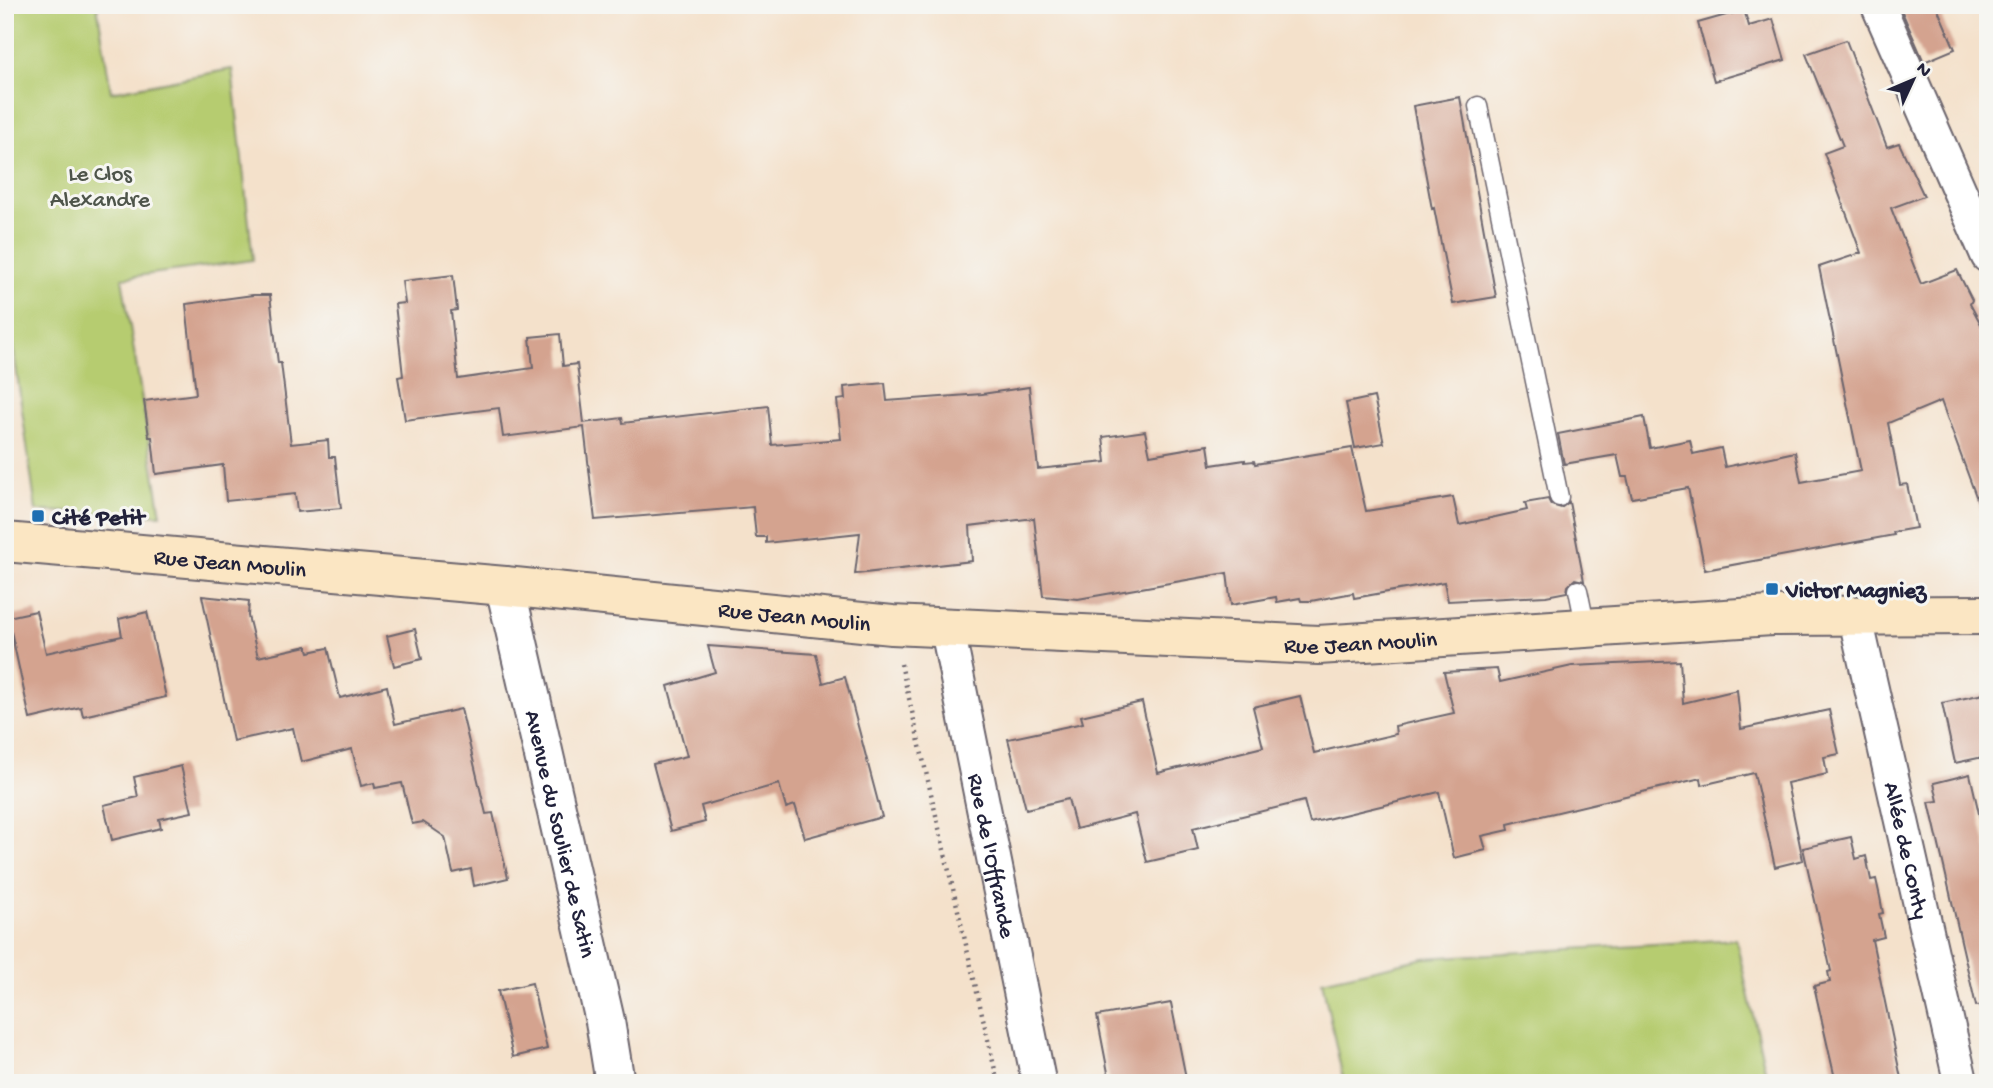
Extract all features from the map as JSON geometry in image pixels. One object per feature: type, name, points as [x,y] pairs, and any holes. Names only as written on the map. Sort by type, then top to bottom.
[{"type":"main road","name":"Rue Jean Moulin","points":[[5,542],[505,586],[892,625],[1318,645],[1772,617],[1988,614]]},
{"type":"street","points":[[1878,5],[1988,256]]},
{"type":"street","name":"Avenue du Soulier de Satin","points":[[505,586],[605,1021],[615,1083]]},
{"type":"street","name":"Allée de Conty","points":[[1855,616],[1961,1083]]},
{"type":"street","name":"Rue de l'Offrande","points":[[947,627],[1039,1083]]},
{"type":"lane","points":[[1478,106],[1559,497]]},
{"type":"lane","points":[[1578,590],[1586,629]]},
{"type":"path","points":[[892,625],[998,1083]]},
{"type":"green space","name":"Le Clos Alexandre","points":[[5,5],[97,5],[111,92],[232,69],[253,260],[122,278],[161,515],[36,511],[5,287]]},
{"type":"green space","points":[[1736,939],[1768,1083],[1344,1083],[1322,981],[1424,958]]},
{"type":"building","points":[[1899,5],[1936,5],[1955,49],[1924,62]]},
{"type":"building","points":[[1744,10],[1749,26],[1773,19],[1785,60],[1714,81],[1698,23]]},
{"type":"building","points":[[1846,40],[1887,147],[1899,143],[1924,196],[1891,208],[1921,284],[1957,270],[1972,300],[1970,304],[1988,337],[1988,517],[1984,518],[1941,401],[1888,423],[1900,485],[1907,484],[1916,528],[1893,532],[1894,535],[1705,570],[1688,488],[1632,498],[1627,477],[1622,477],[1617,455],[1564,464],[1558,434],[1644,417],[1650,448],[1690,440],[1693,454],[1721,448],[1725,467],[1795,452],[1801,482],[1861,471],[1819,267],[1861,253],[1824,153],[1843,146],[1806,54]]},
{"type":"building","points":[[1460,97],[1496,297],[1453,304],[1413,106]]},
{"type":"building","points":[[453,275],[457,310],[451,311],[458,379],[533,368],[530,337],[560,334],[563,366],[577,364],[584,423],[622,418],[623,423],[768,406],[772,445],[841,439],[837,400],[845,399],[844,387],[885,383],[887,401],[982,394],[1029,387],[1038,469],[1106,462],[1103,437],[1145,431],[1150,455],[1208,445],[1211,465],[1245,460],[1254,461],[1255,464],[1352,448],[1366,511],[1453,497],[1459,525],[1527,510],[1525,503],[1548,499],[1551,505],[1561,508],[1569,502],[1584,581],[1575,579],[1568,586],[1567,592],[1546,596],[1448,601],[1444,582],[1354,598],[1353,593],[1311,601],[1301,601],[1300,598],[1277,602],[1276,597],[1231,605],[1227,573],[1078,599],[1043,596],[1034,518],[970,526],[972,561],[855,574],[860,533],[766,543],[766,537],[756,537],[753,507],[595,520],[584,427],[503,437],[499,408],[405,420],[398,377],[403,376],[395,304],[405,303],[402,281]]},
{"type":"building","points":[[270,295],[291,444],[328,440],[329,457],[335,457],[341,508],[297,512],[295,494],[226,501],[223,465],[156,474],[144,401],[196,394],[186,304]]},
{"type":"building","points":[[1374,397],[1384,443],[1355,448],[1346,403]]},
{"type":"building","points":[[202,596],[249,601],[248,616],[258,657],[307,646],[309,652],[328,648],[340,698],[387,686],[395,724],[461,709],[486,814],[493,813],[508,878],[474,886],[471,869],[453,873],[445,837],[423,822],[412,824],[402,783],[375,788],[374,783],[361,786],[352,749],[301,762],[293,728],[233,741]]},
{"type":"building","points":[[36,611],[46,653],[122,636],[119,619],[147,612],[166,697],[83,716],[81,707],[30,719],[8,617]]},
{"type":"building","points":[[415,629],[422,659],[394,666],[387,636]]},
{"type":"building","points":[[708,646],[816,654],[823,683],[845,677],[882,817],[805,838],[795,805],[786,808],[779,784],[701,806],[705,822],[671,831],[653,764],[687,756],[668,686],[715,672]]},
{"type":"building","points":[[1680,661],[1683,703],[1737,690],[1741,729],[1829,710],[1839,754],[1824,757],[1827,774],[1787,783],[1803,860],[1775,867],[1754,773],[1702,785],[1701,778],[1508,824],[1509,830],[1482,836],[1486,850],[1454,858],[1439,792],[1310,823],[1304,801],[1193,828],[1198,850],[1147,862],[1135,814],[1076,829],[1068,799],[1026,809],[1008,739],[1083,723],[1081,716],[1142,702],[1158,773],[1263,747],[1253,707],[1300,696],[1314,753],[1396,734],[1395,726],[1454,713],[1444,672],[1497,669],[1500,682],[1572,666]]},
{"type":"building","points":[[1988,693],[1988,756],[1955,763],[1942,703]]},
{"type":"building","points":[[181,766],[192,812],[159,819],[161,828],[112,840],[104,805],[138,797],[134,777]]},
{"type":"building","points":[[1970,774],[1988,853],[1988,1005],[1976,1006],[1929,802],[1938,801],[1934,783]]},
{"type":"building","points":[[1851,837],[1856,859],[1866,856],[1871,880],[1876,879],[1880,897],[1883,913],[1879,914],[1884,937],[1872,940],[1902,1083],[1836,1083],[1814,986],[1830,982],[1828,972],[1831,971],[1803,848]]},
{"type":"building","points":[[532,983],[547,1049],[513,1057],[498,991]]},
{"type":"building","points":[[1171,1003],[1187,1083],[1110,1083],[1097,1016]]},
{"type":"place","name":"Cité Petit","points":[[38,516]]},
{"type":"place","name":"Victor Magniez","points":[[1772,589]]}]
